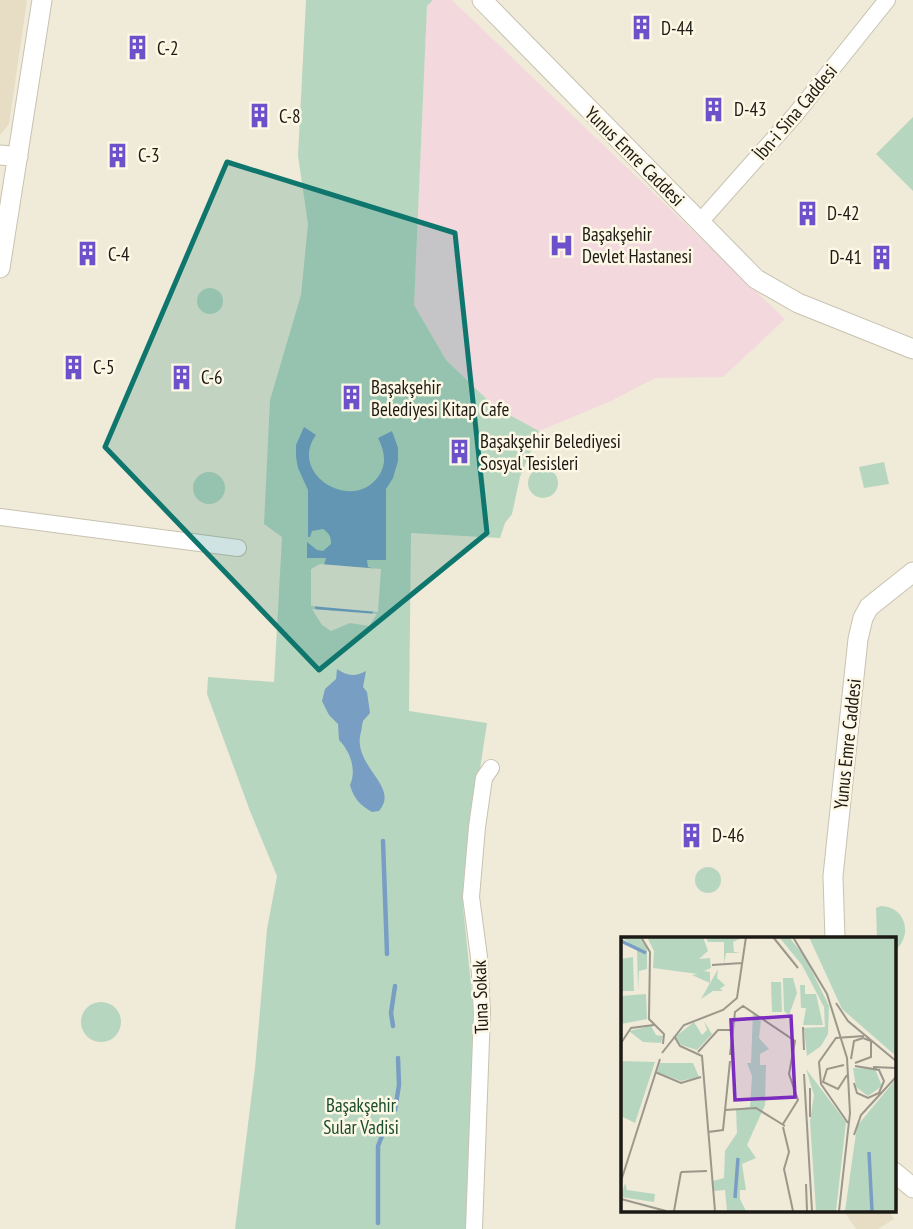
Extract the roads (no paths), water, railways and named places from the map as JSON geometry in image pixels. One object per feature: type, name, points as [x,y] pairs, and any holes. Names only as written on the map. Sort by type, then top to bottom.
[{"type":"street","points":[[0,268],[9,156],[42,0]]},
{"type":"street","name":"Yunus Emre Caddesi","points":[[481,0],[756,279],[775,292],[913,349]]},
{"type":"street","name":"İbn-i Sina Caddesi","points":[[700,222],[795,115],[887,0]]},
{"type":"street","points":[[0,517],[238,548]]},
{"type":"street","name":"Yunus Emre Caddesi","points":[[835,937],[833,876],[858,639],[869,607],[913,572]]},
{"type":"street","name":"Tuna Sokak","points":[[474,1229],[482,1013],[479,957],[471,897],[484,778],[491,768]]},
{"type":"street","points":[[895,1173],[913,1188]]},
{"type":"water","points":[[304,427],[316,435],[309,450],[310,464],[317,476],[328,485],[341,490],[355,491],[369,486],[380,474],[384,456],[378,438],[392,431],[398,448],[398,461],[393,478],[386,489],[386,560],[367,560],[368,567],[378,570],[376,606],[368,622],[316,611],[314,603],[326,558],[307,558],[307,542],[323,551],[331,541],[323,529],[312,531],[308,537],[308,490],[296,457],[296,445]]},
{"type":"water","points":[[337,669],[351,675],[366,671],[363,687],[367,692],[370,713],[363,721],[360,744],[363,755],[384,793],[384,802],[379,811],[372,812],[353,794],[350,785],[353,773],[351,761],[339,740],[338,724],[329,715],[322,701],[325,689],[336,679]]},
{"type":"waterway","points":[[383,841],[387,954]]},
{"type":"waterway","points":[[393,1026],[391,1013],[395,986]]},
{"type":"waterway","points":[[395,1110],[399,1085],[398,1058]]},
{"type":"waterway","points":[[378,1223],[378,1146],[382,1136]]},
{"type":"place","name":"D-44","points":[[641,28]]},
{"type":"place","name":"C-2","points":[[137,48]]},
{"type":"place","name":"D-43","points":[[714,109]]},
{"type":"place","name":"C-8","points":[[259,116]]},
{"type":"place","name":"C-3","points":[[118,155]]},
{"type":"place","name":"D-42","points":[[807,213]]},
{"type":"place","name":"Başakşehir Devlet Hastanesi","points":[[562,245]]},
{"type":"place","name":"C-4","points":[[88,254]]},
{"type":"place","name":"D-41","points":[[882,257]]},
{"type":"place","name":"C-5","points":[[73,367]]},
{"type":"place","name":"C-6","points":[[181,377]]},
{"type":"place","name":"Başakşehir Belediyesi Kitap Cafe","points":[[351,398]]},
{"type":"place","name":"Başakşehir Belediyesi Sosyal Tesisleri","points":[[460,452]]},
{"type":"place","name":"D-46","points":[[692,835]]},
{"type":"park label","name":"Başakşehir Sular Vadisi","points":[[361,1116]]}]
